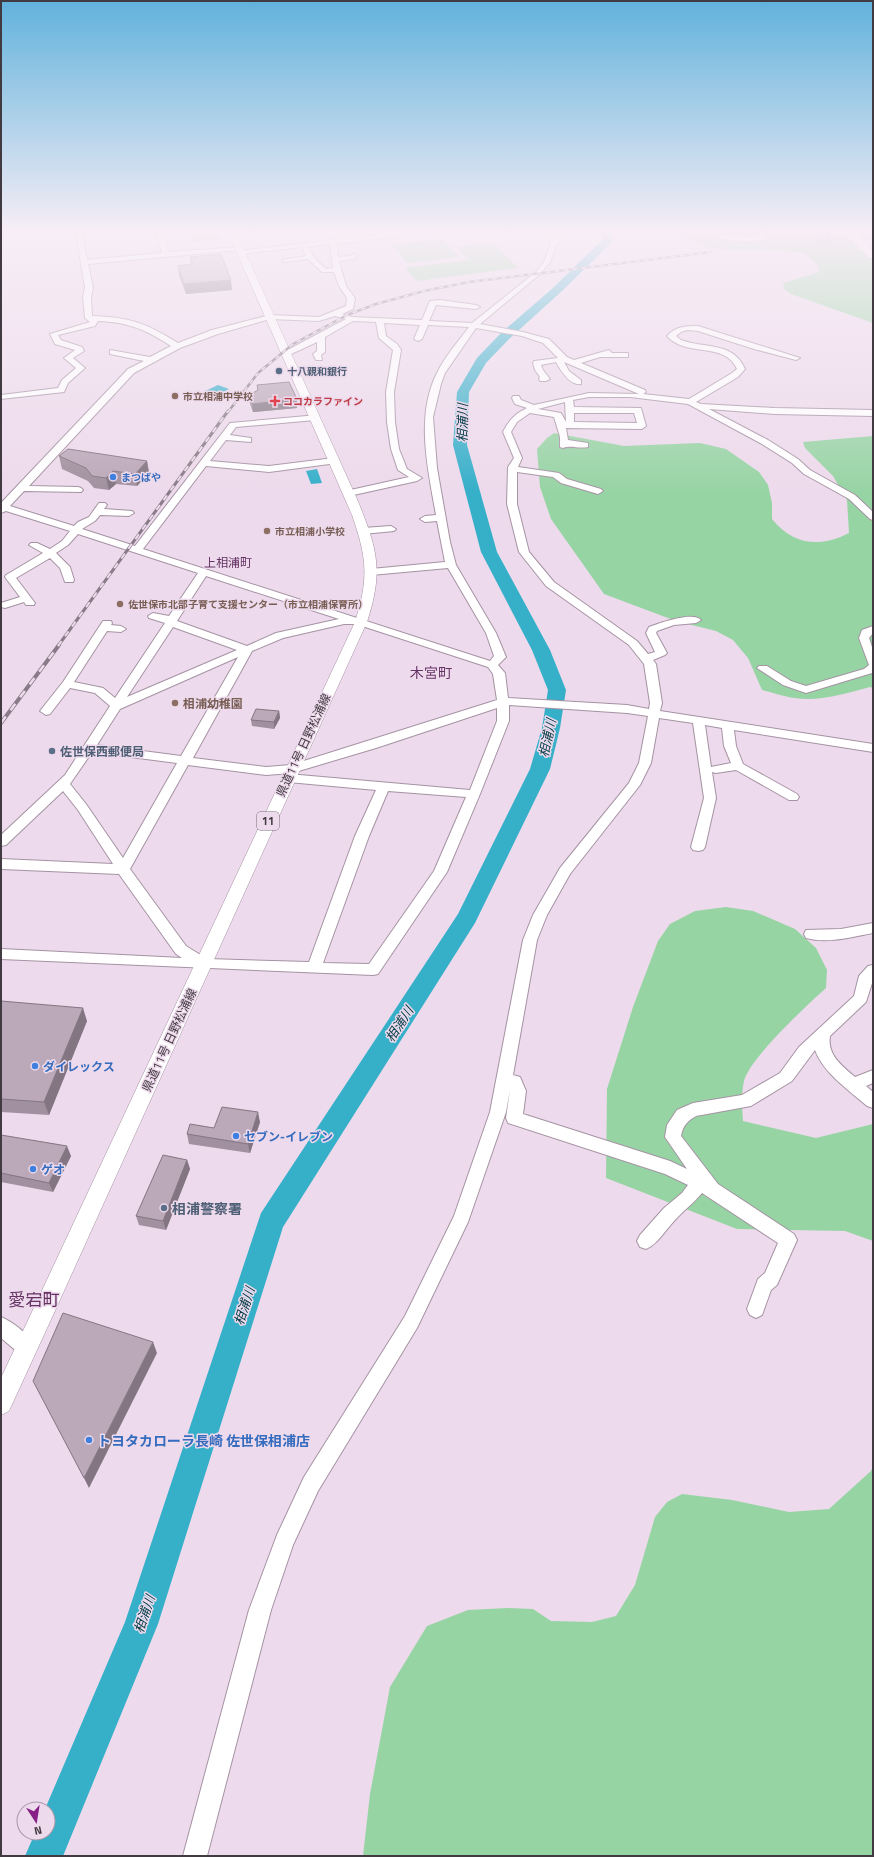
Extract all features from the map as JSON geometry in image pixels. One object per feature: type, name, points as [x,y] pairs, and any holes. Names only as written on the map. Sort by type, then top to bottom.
[{"type":"main road","name":"県道11号 日野松浦線","points":[[1,1403],[204,964],[290,773],[361,622],[368,602],[371,572],[363,531],[349,493],[271,319]]},
{"type":"street","points":[[1,397],[61,390],[66,382],[81,368],[68,358],[80,351],[79,349],[58,342],[54,334],[95,322],[90,319]]},
{"type":"street","points":[[108,319],[118,319],[150,329],[177,346]]},
{"type":"street","points":[[1,954],[204,964],[373,970],[440,872],[474,794],[503,721],[503,702],[499,673],[492,665],[204,570],[2,507],[22,488],[131,371],[177,346],[219,331],[264,319]]},
{"type":"street","points":[[286,352],[302,347],[352,319],[380,321],[407,319],[424,324],[476,326],[523,334],[546,341],[562,359],[566,372],[578,382]]},
{"type":"street","points":[[421,338],[426,319]]},
{"type":"street","points":[[485,319],[476,326],[441,373],[429,418],[435,483],[444,542],[452,565],[491,633],[500,657],[492,665]]},
{"type":"street","points":[[380,321],[379,334],[382,338],[395,346],[397,350],[390,392],[391,422],[395,449],[403,470],[418,478],[435,483]]},
{"type":"street","points":[[694,404],[735,375],[741,369],[740,363],[732,356],[723,352],[674,341],[671,336],[678,330],[685,328],[706,330],[754,347],[796,358]]},
{"type":"street","points":[[319,358],[317,354],[321,352],[321,336]]},
{"type":"street","points":[[113,352],[151,360]]},
{"type":"street","points":[[573,363],[605,353],[625,355]]},
{"type":"street","points":[[543,379],[546,379],[539,370],[537,363],[562,359],[653,396]]},
{"type":"street","points":[[598,383],[614,380]]},
{"type":"street","points":[[195,1856],[260,1610],[284,1542],[311,1484],[411,1322],[462,1217],[498,1112],[518,996],[532,934],[540,915],[565,871],[634,785],[646,763],[653,713],[656,703],[650,664],[633,643],[550,584],[524,552],[512,504],[513,468],[518,458],[507,432],[513,421],[521,414],[532,409],[568,399],[589,395],[606,394],[653,396],[694,404],[774,411],[873,413]]},
{"type":"street","points":[[568,399],[569,410],[565,425],[563,444],[586,445]]},
{"type":"street","points":[[515,402],[532,409],[558,415],[565,425]]},
{"type":"street","points":[[694,404],[766,442],[795,461],[807,472],[852,497],[873,517]]},
{"type":"street","points":[[565,425],[642,426],[638,410],[569,410]]},
{"type":"street","points":[[138,549],[233,425],[315,417]]},
{"type":"street","points":[[224,437],[248,440]]},
{"type":"street","points":[[204,463],[269,469],[334,461]]},
{"type":"street","points":[[513,468],[556,475],[564,481],[598,491]]},
{"type":"street","points":[[349,493],[418,478]]},
{"type":"street","points":[[22,488],[78,490]]},
{"type":"street","points":[[5,605],[28,601],[10,577],[33,566],[65,543],[81,524],[92,519],[100,508],[129,513]]},
{"type":"street","points":[[425,518],[440,518]]},
{"type":"street","points":[[363,531],[391,529]]},
{"type":"street","points":[[34,545],[50,553],[65,567],[66,579]]},
{"type":"street","points":[[371,572],[452,565]]},
{"type":"street","points":[[417,568],[431,578]]},
{"type":"street","points":[[1,842],[69,778],[204,570]]},
{"type":"street","points":[[153,616],[246,649]]},
{"type":"street","points":[[646,658],[661,653],[651,633],[653,629],[672,622],[696,620]]},
{"type":"street","points":[[117,706],[280,635],[344,621],[361,622]]},
{"type":"street","points":[[46,711],[67,684],[105,626],[121,629]]},
{"type":"street","points":[[873,629],[866,632],[864,638],[873,663]]},
{"type":"street","points":[[123,869],[246,653],[246,649]]},
{"type":"street","points":[[763,668],[786,683],[806,690],[868,671],[873,666]]},
{"type":"street","points":[[67,684],[99,690],[117,706]]},
{"type":"street","points":[[290,773],[503,702],[517,700],[653,713],[873,748]]},
{"type":"street","points":[[698,720],[710,798],[698,847]]},
{"type":"street","points":[[728,725],[730,746],[738,766]]},
{"type":"street","points":[[92,744],[187,757],[266,771],[384,786],[474,794]]},
{"type":"street","points":[[716,769],[738,766],[793,796]]},
{"type":"street","points":[[63,784],[82,807],[123,869],[181,950],[204,964]]},
{"type":"street","points":[[314,967],[362,836],[384,786]]},
{"type":"street","points":[[1,864],[123,869]]},
{"type":"street","points":[[811,934],[842,934],[873,928]]},
{"type":"street","points":[[706,1186],[673,1137],[674,1125],[683,1115],[694,1110],[745,1102],[786,1077],[804,1051],[861,998],[864,980],[872,972]]},
{"type":"street","points":[[823,1032],[821,1045],[825,1055],[832,1065],[873,1101]]},
{"type":"street","points":[[854,1084],[873,1076]]},
{"type":"street","points":[[504,1078],[514,1082],[518,1091],[514,1118],[670,1168],[706,1186],[788,1240],[771,1279],[764,1285],[756,1309]]},
{"type":"street","points":[[646,1241],[670,1213],[688,1198],[706,1186]]},
{"type":"street","points":[[1,1326],[27,1348]]},
{"type":"green space","points":[[861,319],[873,319],[873,323]]},
{"type":"green space","points":[[554,433],[624,446],[700,443],[726,449],[759,472],[768,485],[772,503],[772,519],[780,528],[798,539],[817,542],[828,541],[849,533],[847,500],[833,476],[805,448],[803,442],[873,436],[873,688],[870,687],[814,699],[791,697],[762,690],[748,658],[733,640],[716,631],[676,621],[604,594],[551,519],[540,487],[537,449]]},
{"type":"green space","points":[[726,907],[753,911],[795,929],[816,948],[827,970],[826,988],[767,1046],[748,1071],[742,1091],[743,1121],[816,1138],[873,1124],[873,1241],[845,1231],[737,1229],[606,1178],[607,1089],[633,1007],[658,941],[670,924],[695,911]]},
{"type":"green space","points":[[873,1466],[873,1856],[363,1856],[370,1794],[390,1687],[427,1626],[468,1610],[507,1608],[533,1609],[551,1621],[592,1622],[616,1616],[635,1585],[655,1517],[667,1502],[682,1494],[732,1500],[789,1512],[829,1509],[871,1471]]},
{"type":"water","points":[[218,385],[229,389],[211,398],[199,394]]},
{"type":"water","points":[[317,469],[322,483],[311,484],[306,471]]},
{"type":"building","points":[[289,382],[297,399],[252,404],[249,395],[258,390],[257,385]]},
{"type":"building","points":[[68,449],[147,461],[135,474],[113,471],[106,478],[92,476],[86,468],[59,456]]},
{"type":"building","points":[[256,709],[279,711],[274,722],[251,720]]},
{"type":"building","name":"ダイレックス","points":[[1,1001],[83,1008],[44,1102],[1,1099]]},
{"type":"building","points":[[222,1107],[258,1112],[248,1144],[187,1134],[190,1124],[214,1128]]},
{"type":"building","name":"ゲオ","points":[[1,1135],[67,1146],[49,1183],[1,1173]]},
{"type":"building","name":"相浦警察署","points":[[163,1155],[187,1160],[163,1221],[136,1216]]},
{"type":"building","name":"トヨタカローラ長崎 佐世保相浦店","points":[[63,1313],[153,1342],[84,1478],[33,1381]]},
{"type":"waterway","name":"相浦川","points":[[44,1856],[141,1624],[271,1222],[467,917],[540,769],[551,728],[557,690],[541,650],[489,552],[460,445],[463,392],[481,361],[525,319]]},
{"type":"railway","points":[[228,412],[258,373],[293,344],[340,319]]},
{"type":"railway","points":[[58,646],[228,411]]},
{"type":"railway","points":[[1,723],[59,645]]},
{"type":"place","name":"十八親和銀行","points":[[279,371]]},
{"type":"place","name":"市立相浦中学校","points":[[175,396]]},
{"type":"place","name":"ココカラファイン","points":[[275,401]]},
{"type":"place","name":"まつばや","points":[[113,477]]},
{"type":"place","name":"市立相浦小学校","points":[[267,531]]},
{"type":"place","name":"佐世保市北部子育て支援センター（市立相浦保育所）","points":[[120,604]]},
{"type":"place","name":"相浦幼稚園","points":[[175,703]]},
{"type":"place","name":"佐世保西郵便局","points":[[52,751]]},
{"type":"place","name":"ダイレックス","points":[[35,1066]]},
{"type":"place","name":"セブン-イレブン","points":[[236,1136]]},
{"type":"place","name":"ゲオ","points":[[33,1169]]},
{"type":"place","name":"相浦警察署","points":[[164,1208]]},
{"type":"place","name":"トヨタカローラ長崎 佐世保相浦店","points":[[89,1440]]},
{"type":"district","name":"上相浦町","points":[[228,562]]},
{"type":"district","name":"木宮町","points":[[431,672]]},
{"type":"district","name":"愛宕町","points":[[34,1300]]}]
